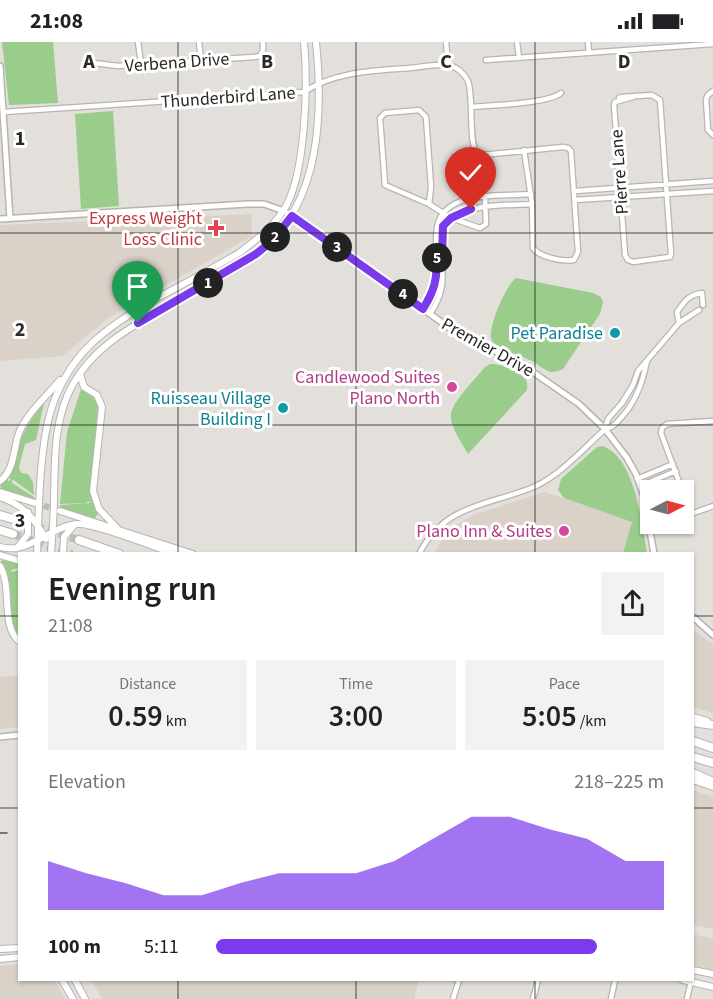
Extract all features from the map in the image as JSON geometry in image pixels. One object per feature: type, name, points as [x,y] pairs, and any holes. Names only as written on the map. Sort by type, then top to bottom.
[{"type":"highway","points":[[0,514],[13,519]]},
{"type":"highway","points":[[0,530],[13,534]]},
{"type":"highway","points":[[79,540],[113,552]]},
{"type":"highway","points":[[694,722],[713,724]]},
{"type":"highway","points":[[694,741],[713,748]]},
{"type":"highway","points":[[694,757],[713,763]]},
{"type":"highway","points":[[694,773],[713,782]]},
{"type":"main road","points":[[0,481],[10,469],[16,441],[24,424],[98,336],[132,313],[239,252],[258,238],[284,211],[294,188],[302,149],[304,42]]},
{"type":"main road","points":[[53,552],[55,447],[64,403],[73,384],[104,347],[138,323],[261,250],[292,216],[306,186],[314,150],[318,82],[316,42]]},
{"type":"main road","points":[[302,149],[314,150]]},
{"type":"main road","points":[[191,280],[197,290]]},
{"type":"main road","points":[[132,313],[138,323]]},
{"type":"main road","points":[[37,552],[47,429],[66,373]]},
{"type":"main road","points":[[81,374],[84,387],[97,395],[102,407],[93,491],[99,509],[118,529]]},
{"type":"main road","points":[[0,492],[35,503]]},
{"type":"main road","points":[[0,497],[18,504],[28,512],[53,552]]},
{"type":"main road","points":[[60,511],[187,552]]},
{"type":"main road","points":[[17,549],[28,534],[28,512]]},
{"type":"main road","points":[[63,552],[64,537],[74,525]]},
{"type":"main road","points":[[0,546],[17,549],[74,525],[87,525],[169,552]]},
{"type":"main road","points":[[0,555],[18,560]]},
{"type":"main road","points":[[0,566],[7,585],[10,631],[18,640]]},
{"type":"main road","points":[[694,717],[713,724]]},
{"type":"main road","points":[[694,780],[713,787]]},
{"type":"main road","points":[[0,949],[18,948]]},
{"type":"main road","points":[[0,959],[18,957]]},
{"type":"main road","points":[[694,971],[713,974]]},
{"type":"main road","points":[[63,981],[73,999]]},
{"type":"main road","points":[[76,981],[85,999]]},
{"type":"main road","points":[[691,981],[713,987]]},
{"type":"street","points":[[138,42],[141,64]]},
{"type":"street","points":[[199,42],[201,61]]},
{"type":"street","name":"Verbena Drive","points":[[94,63],[141,64],[260,56],[263,42]]},
{"type":"street","points":[[446,42],[448,65],[464,76],[470,88],[473,147],[477,153],[482,155],[524,150],[568,148],[572,154],[578,255],[574,260],[568,261],[535,251],[533,248],[532,204],[524,150]]},
{"type":"street","points":[[518,42],[519,58]]},
{"type":"street","points":[[588,42],[589,53]]},
{"type":"street","points":[[486,60],[589,53],[660,45],[713,44]]},
{"type":"street","name":"Thunderbird Lane","points":[[4,112],[304,92],[318,82],[356,73],[448,65]]},
{"type":"street","points":[[0,66],[10,219]]},
{"type":"street","points":[[712,91],[706,99],[708,130],[713,135]]},
{"type":"street","points":[[472,107],[542,100],[561,93]]},
{"type":"street","name":"Pierre Lane","points":[[667,184],[658,97],[652,95],[633,97],[615,102],[625,255],[628,260],[633,262],[670,257],[668,194]]},
{"type":"street","points":[[429,204],[431,188],[426,117],[419,110],[388,112],[380,118],[385,185],[429,204],[451,218],[480,228],[486,224],[485,198]]},
{"type":"street","points":[[575,191],[713,181]]},
{"type":"street","points":[[685,183],[685,193]]},
{"type":"street","points":[[667,184],[668,194]]},
{"type":"street","points":[[575,200],[713,191]]},
{"type":"street","points":[[423,309],[435,289],[438,274],[436,258],[438,223],[444,213],[462,201],[531,194]]},
{"type":"street","points":[[511,196],[512,205]]},
{"type":"street","points":[[462,201],[465,211]]},
{"type":"street","name":"Premier Drive","points":[[0,219],[255,203],[273,206],[292,216],[470,340],[520,363],[579,404],[605,429],[627,458],[640,486]]},
{"type":"street","points":[[430,314],[438,301],[444,281],[443,226],[451,218],[465,211],[532,204]]},
{"type":"street","points":[[436,258],[442,257]]},
{"type":"street","points":[[605,429],[608,418],[633,385],[638,370],[679,323],[690,318],[701,307],[702,293],[693,294],[685,300],[677,312],[679,323]]},
{"type":"street","points":[[420,552],[435,531],[459,512],[526,490],[568,465],[605,429],[615,424],[630,405],[641,387],[647,361]]},
{"type":"street","points":[[623,401],[630,405]]},
{"type":"street","points":[[679,480],[661,433],[662,428],[667,424],[713,421]]},
{"type":"street","points":[[637,479],[673,464]]},
{"type":"street","points":[[654,480],[676,471]]},
{"type":"street","points":[[694,513],[713,507]]},
{"type":"street","name":"Premier Drive","points":[[651,534],[654,552]]},
{"type":"street","points":[[694,618],[713,635]]},
{"type":"street","points":[[0,737],[18,735]]},
{"type":"street","points":[[453,999],[459,981]]},
{"type":"street","points":[[533,999],[538,981]]},
{"type":"street","points":[[611,999],[615,981]]},
{"type":"street","points":[[687,999],[691,981]]},
{"type":"shaded area","points":[[251,214],[252,236],[110,317],[62,356],[0,361],[0,225]]},
{"type":"shaded area","points":[[545,492],[633,522],[623,552],[434,552],[449,529],[473,515]]},
{"type":"shaded area","points":[[694,631],[713,644],[713,713],[694,707]]},
{"type":"shaded area","points":[[18,675],[18,727],[0,729],[0,677]]},
{"type":"shaded area","points":[[694,790],[713,797],[713,929],[694,925]]},
{"type":"shaded area","points":[[694,934],[713,939],[713,970],[694,965]]},
{"type":"shaded area","points":[[18,964],[18,981],[53,981],[65,999],[0,999],[0,966]]},
{"type":"shaded area","points":[[92,981],[419,981],[414,999],[102,999]]},
{"type":"green space","points":[[2,42],[53,42],[58,103],[9,105]]},
{"type":"green space","points":[[113,111],[119,206],[81,209],[75,114]]},
{"type":"green space","points":[[516,278],[593,293],[601,297],[603,302],[600,314],[563,369],[550,372],[492,341],[494,318],[507,289]]},
{"type":"green space","points":[[490,364],[520,374],[526,380],[527,390],[468,454],[454,429],[451,419],[452,409],[460,396]]},
{"type":"green space","points":[[81,389],[93,397],[98,407],[90,488],[92,501],[98,514],[94,519],[60,508],[60,505],[90,503],[89,501],[60,504],[67,432]]},
{"type":"green space","points":[[44,403],[36,440],[25,444],[19,467],[21,473],[28,474],[33,482],[34,495],[12,480],[12,483],[34,499],[1,489],[0,483],[7,478],[8,481],[11,480],[8,477],[22,438],[30,421]]},
{"type":"green space","points":[[602,446],[613,452],[622,463],[635,492],[640,514],[640,534],[644,534],[647,552],[623,552],[632,522],[564,498],[558,490],[561,479],[597,447]]},
{"type":"green space","points":[[4,558],[18,563],[18,568],[11,570],[12,572],[18,570],[18,636],[12,620],[9,580],[1,562]]},
{"type":"tunnel","points":[[35,503],[57,510]]},
{"type":"tunnel","points":[[13,519],[79,540]]},
{"type":"tunnel","points":[[13,534],[66,552]]},
{"type":"tram line","points":[[0,833],[7,833]]},
{"type":"place","name":"Express Weight Loss Clinic","points":[[216,228]]},
{"type":"place","name":"Pet Paradise","points":[[615,333]]},
{"type":"place","name":"Candlewood Suites Plano North","points":[[452,387]]},
{"type":"place","name":"Ruisseau Village Building I","points":[[283,408]]},
{"type":"place","name":"Plano Inn & Suites","points":[[564,531]]},
{"type":"route","points":[[138,323],[256,254],[272,241],[292,216],[423,309],[435,289],[438,274],[436,258],[442,257],[443,226],[459,213],[471,209]]}]
